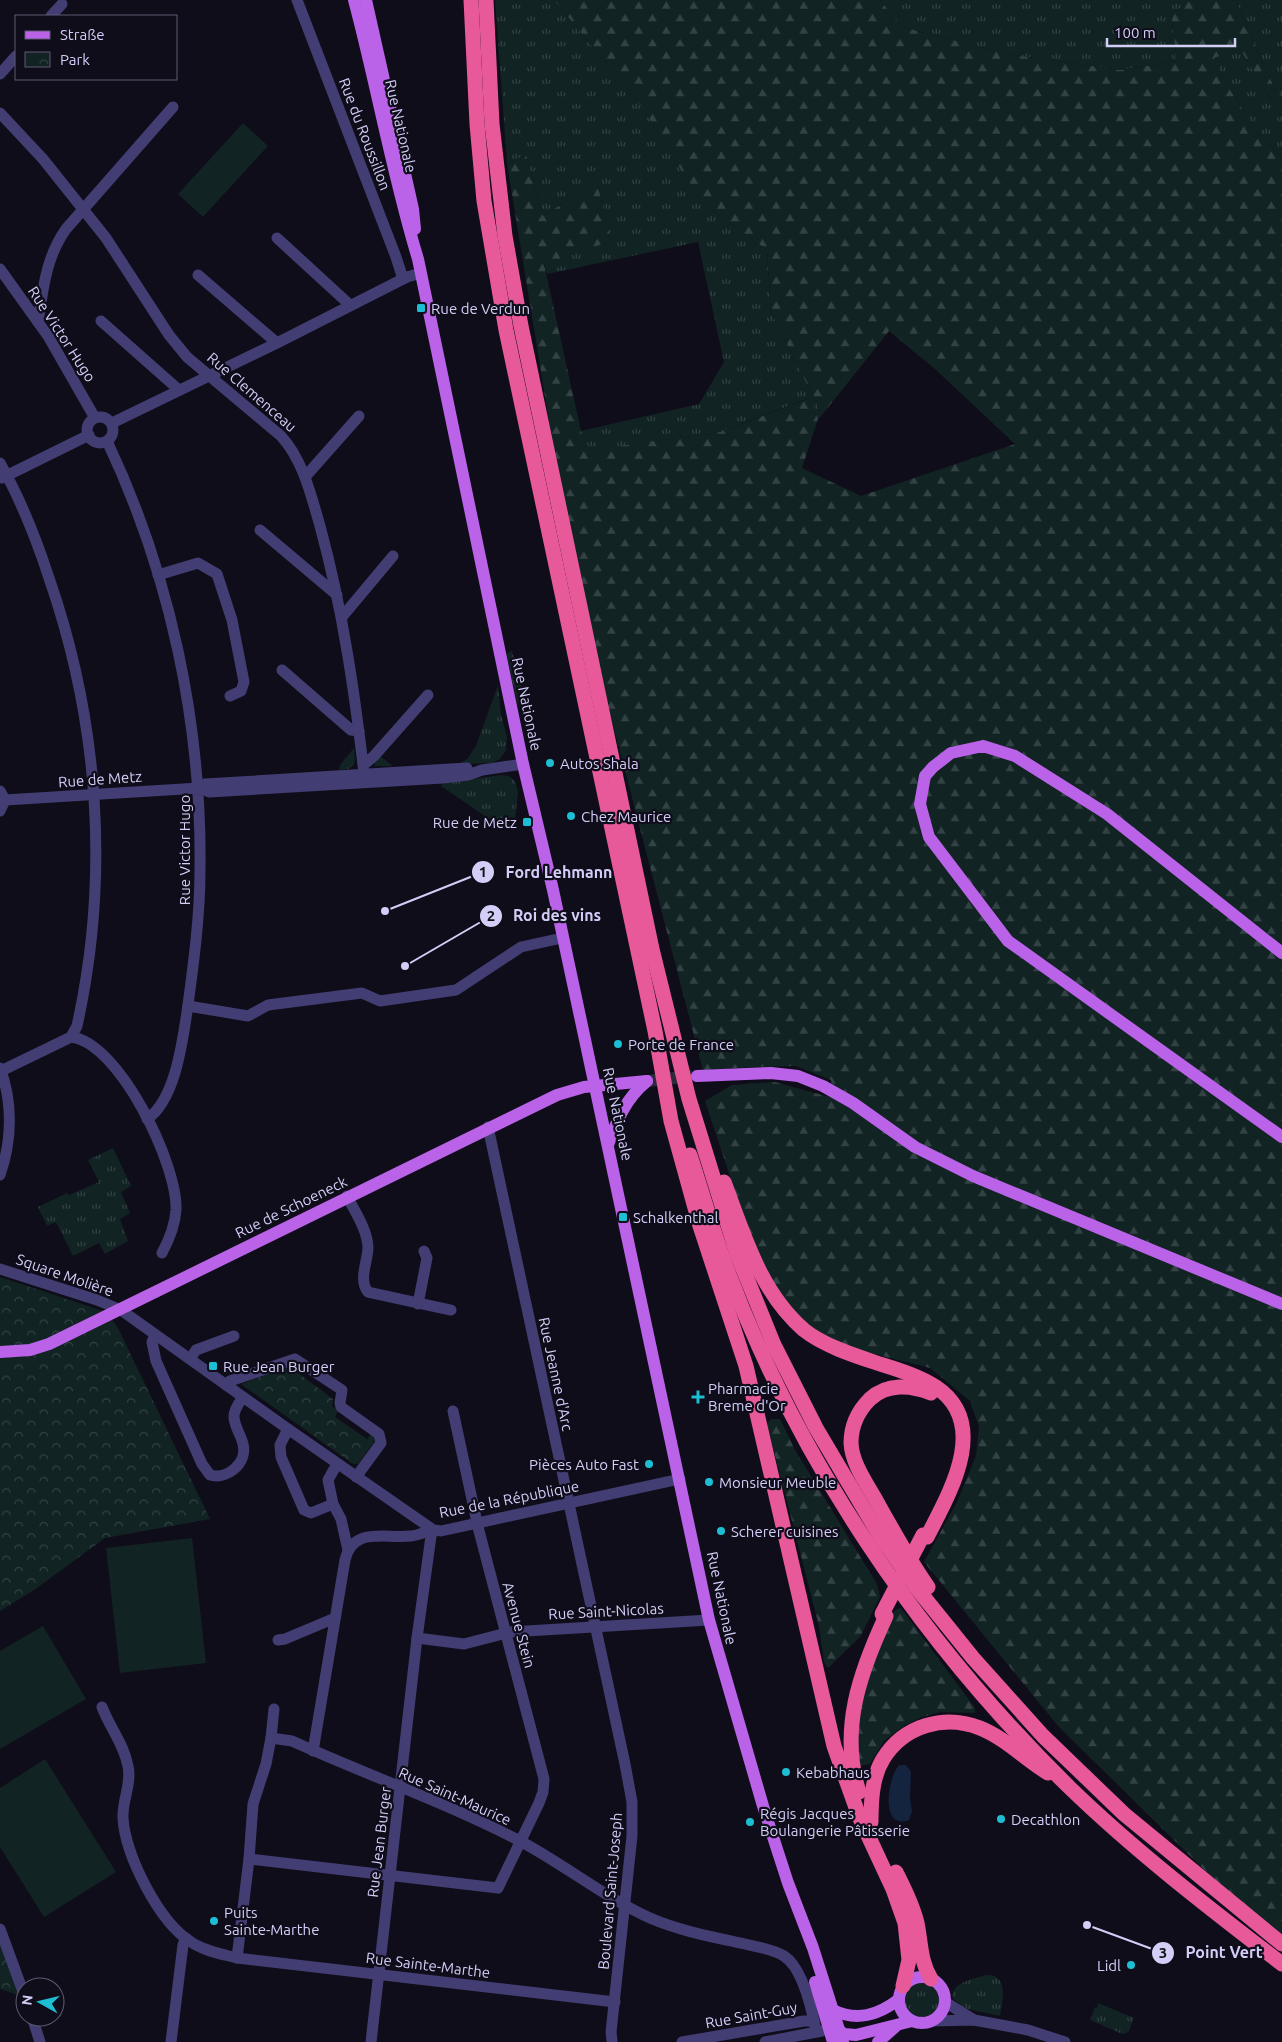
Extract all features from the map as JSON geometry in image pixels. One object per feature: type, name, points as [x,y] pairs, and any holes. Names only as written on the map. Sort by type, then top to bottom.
[{"type":"highway","points":[[471,0],[477,124],[484,201],[504,321],[655,1031],[671,1121],[700,1226],[746,1366],[834,1746],[859,1816],[893,1889],[904,1923],[909,1960],[901,1993]]},
{"type":"highway","points":[[486,0],[492,124],[504,226],[520,326],[652,950],[689,1099],[736,1254],[774,1345],[816,1428],[880,1536],[915,1586],[973,1658],[1043,1736],[1124,1814],[1282,1944]]},
{"type":"highway","points":[[655,1031],[675,1105],[723,1258],[761,1351],[803,1436],[833,1489],[868,1544],[929,1628],[1006,1720],[1070,1787],[1152,1860],[1282,1964]]},
{"type":"highway","points":[[689,1099],[714,1156],[745,1239],[759,1270],[773,1295],[788,1314],[806,1331],[837,1348],[926,1382],[946,1396],[957,1411],[962,1430],[963,1446],[959,1467],[949,1495],[925,1536],[862,1658],[849,1701],[846,1740],[850,1793]]},
{"type":"highway","points":[[925,1536],[954,1466],[958,1446],[957,1432],[952,1414],[941,1400],[933,1394],[910,1387],[890,1388],[873,1396],[863,1406],[853,1424],[851,1444],[858,1468],[898,1540],[961,1633],[973,1658]]},
{"type":"highway","points":[[884,1615],[861,1677],[851,1720],[852,1754],[856,1784],[871,1822],[910,1900],[924,1964],[931,1979]]},
{"type":"highway","points":[[871,1822],[872,1796],[882,1760],[899,1740],[918,1727],[940,1722],[961,1722],[982,1729],[1003,1740],[1027,1760],[1070,1787]]},
{"type":"main road","name":"Rue Nationale","points":[[354,0],[381,108],[403,211],[418,259],[522,764],[546,857],[709,1620],[763,1806],[788,1883],[813,1948],[829,2028]]},
{"type":"main road","name":"Rue Nationale","points":[[366,0],[413,208],[418,259]]},
{"type":"main road","points":[[1282,953],[1107,814],[1015,756],[983,746],[951,753],[925,776],[920,804],[929,837],[1008,941],[1282,1136]]},
{"type":"main road","points":[[697,1076],[770,1073],[798,1076],[823,1086],[854,1103],[915,1147],[973,1176],[1282,1304]]},
{"type":"main road","name":"Rue de Schoeneck","points":[[0,1352],[30,1350],[48,1344],[556,1095],[595,1086],[647,1080],[627,1102],[617,1119],[608,1145]]},
{"type":"main road","points":[[862,2037],[869,2021],[901,1993],[913,1978],[925,1977],[931,1979],[942,1988],[945,2002],[941,2014],[932,2021],[918,2023],[912,2021],[902,2013],[901,1993]]},
{"type":"main road","points":[[829,2028],[855,2016],[876,2014]]},
{"type":"main road","points":[[829,2028],[849,2036],[862,2037],[912,2021]]},
{"type":"main road","points":[[878,2042],[895,2027]]},
{"type":"street","name":"Rue du Roussillon","points":[[297,0],[403,279]]},
{"type":"street","points":[[52,15],[62,4]]},
{"type":"street","points":[[0,74],[15,57]]},
{"type":"street","points":[[38,322],[50,256],[56,242],[172,106]]},
{"type":"street","name":"Rue Clemenceau","points":[[0,113],[43,159],[106,238],[169,335],[187,357],[211,375],[291,446],[305,477],[342,617],[364,772]]},
{"type":"street","points":[[277,238],[350,305]]},
{"type":"street","name":"Rue Victor Hugo","points":[[0,269],[38,322],[66,366],[95,418]]},
{"type":"street","points":[[112,423],[277,344],[403,279],[421,273]]},
{"type":"street","points":[[198,276],[277,344]]},
{"type":"street","points":[[101,321],[179,390]]},
{"type":"street","points":[[305,477],[359,416]]},
{"type":"street","points":[[103,417],[112,423],[114,431],[107,441],[94,442],[89,435],[88,425],[95,418],[103,417]]},
{"type":"street","points":[[3,477],[89,435]]},
{"type":"street","name":"Rue Victor Hugo","points":[[107,441],[128,488],[158,574],[181,666],[190,718],[198,788],[199,912],[188,1006],[181,1046],[170,1087],[164,1102],[147,1119]]},
{"type":"street","points":[[0,463],[3,477],[25,512],[38,545],[64,624],[82,701],[94,794],[96,874],[94,916],[77,1026],[67,1038],[0,1070],[10,1105],[10,1122],[0,1175]]},
{"type":"street","points":[[260,530],[337,595]]},
{"type":"street","points":[[342,617],[393,556]]},
{"type":"street","points":[[158,574],[198,564],[217,574],[232,620],[244,682],[241,691],[230,696]]},
{"type":"street","points":[[282,670],[352,730],[359,731]]},
{"type":"street","points":[[364,772],[367,762],[428,695]]},
{"type":"street","name":"Rue de Metz","points":[[2,801],[198,788],[209,792],[260,785],[323,780],[364,772],[386,777],[462,776],[482,770],[522,764]]},
{"type":"street","points":[[188,1006],[248,1016],[268,1005],[352,994],[362,993],[380,1001],[456,990],[521,947],[562,938]]},
{"type":"street","points":[[67,1038],[81,1038],[110,1062],[133,1093],[165,1156],[175,1194],[176,1209],[173,1227],[162,1253]]},
{"type":"street","name":"Rue Jeanne d'Arc","points":[[488,1127],[596,1627]]},
{"type":"street","points":[[348,1196],[367,1239],[368,1254],[363,1282],[364,1288],[370,1294],[451,1310]]},
{"type":"street","points":[[418,1304],[427,1258],[424,1251]]},
{"type":"street","name":"Square Molière","points":[[0,1269],[120,1310]]},
{"type":"street","points":[[120,1310],[432,1529]]},
{"type":"street","points":[[155,1335],[152,1342],[156,1361],[202,1464],[210,1475],[219,1478],[232,1473],[243,1456],[244,1446],[234,1416],[238,1404],[243,1397]]},
{"type":"street","points":[[190,1359],[196,1350],[234,1336]]},
{"type":"street","points":[[226,1385],[230,1381],[295,1359],[342,1390],[340,1404],[342,1407],[379,1434],[381,1443],[356,1476]]},
{"type":"street","name":"Avenue Stein","points":[[390,1876],[498,1888],[543,1792],[544,1779],[477,1523],[452,1411]]},
{"type":"street","points":[[288,1429],[280,1445],[281,1457],[304,1510],[311,1513],[333,1504]]},
{"type":"street","points":[[313,1751],[334,1618],[348,1550],[341,1519],[333,1504],[328,1480],[337,1464]]},
{"type":"street","name":"Rue de la République","points":[[432,1529],[441,1531],[680,1479]]},
{"type":"street","points":[[348,1550],[354,1542],[363,1538],[412,1536],[432,1529]]},
{"type":"street","name":"Rue Jean Burger","points":[[371,2042],[432,1529]]},
{"type":"street","points":[[278,1640],[286,1639],[334,1618]]},
{"type":"street","name":"Rue Saint-Nicolas","points":[[418,1638],[464,1644],[506,1633],[709,1620]]},
{"type":"street","name":"Boulevard Saint-Joseph","points":[[596,1627],[632,1802],[632,1836],[611,2032],[613,2042]]},
{"type":"street","name":"Rue Sainte-Marthe","points":[[102,1708],[108,1724],[122,1745],[129,1768],[123,1820],[130,1849],[154,1900],[173,1926],[199,1947],[237,1958],[615,2002]]},
{"type":"street","points":[[237,1958],[249,1860],[253,1804],[266,1764],[274,1709]]},
{"type":"street","name":"Rue Saint-Maurice","points":[[271,1738],[292,1741],[520,1842],[625,1905],[668,1925],[762,1948],[785,1956],[796,1968],[829,2028]]},
{"type":"street","points":[[249,1860],[390,1876]]},
{"type":"street","points":[[0,1929],[18,1977]]},
{"type":"street","points":[[171,2042],[183,1944],[186,1938]]},
{"type":"street","points":[[945,2002],[974,2020]]},
{"type":"street","points":[[932,2021],[974,2020],[1028,2030],[1065,2042]]},
{"type":"street","name":"Rue Saint-Guy","points":[[682,2042],[804,2021],[829,2028]]},
{"type":"street","points":[[35,2027],[40,2042]]},
{"type":"street","name":"Rue Saint-Guy","points":[[765,2042],[806,2035],[829,2028]]},
{"type":"green space","points":[[495,0],[554,0],[640,104],[701,202],[767,250],[771,312],[822,415],[818,419],[809,398],[720,432],[590,451],[581,431],[699,404],[724,362],[698,242],[547,274],[544,263],[611,241],[597,182],[543,216],[526,155],[507,163]]},
{"type":"green space","points":[[554,0],[880,0],[902,27],[1007,54],[1120,70],[1177,61],[1171,15],[1190,0],[1236,0],[1268,75],[1282,101],[1282,117],[1240,49],[1214,58],[1225,82],[1257,132],[1282,158],[1282,1937],[1235,1900],[1058,1726],[924,1562],[957,1502],[976,1456],[979,1427],[970,1401],[930,1368],[863,1351],[822,1338],[783,1301],[756,1255],[705,1101],[732,1085],[775,1082],[833,1098],[831,1080],[796,1066],[703,1070],[587,625],[556,464],[507,163],[526,155],[543,216],[597,182],[611,241],[544,264],[581,431],[590,450],[720,432],[810,398],[818,419],[802,468],[861,496],[1015,444],[935,369],[889,331],[822,415],[771,312],[767,250],[701,202],[640,104]]},
{"type":"green space","points":[[880,0],[1190,0],[1171,15],[1177,61],[1120,70],[1007,54],[902,27]]},
{"type":"green space","points":[[1236,0],[1282,0],[1282,101],[1268,75]]},
{"type":"green space","points":[[1240,49],[1282,117],[1282,158],[1257,132],[1225,82],[1213,58]]},
{"type":"green space","points":[[243,123],[268,146],[203,217],[178,194]]},
{"type":"green space","points":[[512,651],[524,697],[524,702],[520,706],[517,702],[507,657],[507,653]]},
{"type":"green space","points":[[498,685],[501,715],[507,737],[506,750],[500,759],[492,763],[460,764],[468,758],[476,746]]},
{"type":"green space","points":[[354,748],[354,765],[348,769],[339,770],[340,765]]},
{"type":"green space","points":[[380,756],[393,766],[375,766],[374,764]]},
{"type":"green space","points":[[501,775],[509,776],[515,781],[518,792],[515,819],[504,829],[441,786],[443,783]]},
{"type":"green space","points":[[113,1148],[131,1186],[121,1192],[130,1213],[120,1219],[128,1241],[105,1254],[99,1243],[73,1256],[56,1222],[47,1226],[38,1207],[67,1193],[69,1195],[99,1182],[88,1160]]},
{"type":"green space","points":[[0,1277],[106,1312],[118,1328],[210,1519],[105,1538],[34,1590],[0,1611]]},
{"type":"green space","points":[[289,1366],[333,1399],[332,1406],[338,1411],[335,1417],[367,1439],[371,1434],[375,1437],[374,1442],[358,1464],[353,1464],[241,1384]]},
{"type":"green space","points":[[771,1419],[780,1419],[795,1450],[877,1584],[880,1597],[860,1637],[828,1668],[824,1662],[819,1626],[767,1424]]},
{"type":"green space","points":[[192,1538],[206,1663],[120,1673],[106,1548]]},
{"type":"green space","points":[[901,1608],[975,1708],[975,1713],[941,1712],[922,1717],[905,1725],[884,1741],[870,1764],[860,1766],[858,1761],[858,1710],[883,1631],[895,1610]]},
{"type":"green space","points":[[43,1626],[86,1699],[0,1749],[0,1651]]},
{"type":"green space","points":[[45,1759],[116,1872],[44,1917],[0,1847],[0,1788]]},
{"type":"green space","points":[[0,1933],[16,1977],[15,1994],[0,1989]]},
{"type":"green space","points":[[986,1975],[993,1976],[1001,1983],[1003,1996],[1000,2016],[967,2009],[953,1999],[952,1994],[954,1990],[962,1983]]},
{"type":"green space","points":[[921,1982],[933,1988],[939,2000],[933,2012],[921,2018],[909,2012],[903,2000],[909,1988]]},
{"type":"green space","points":[[1098,2003],[1134,2018],[1129,2031],[1124,2034],[1120,2033],[1090,2020]]},
{"type":"water","points":[[899,1765],[906,1765],[911,1772],[910,1798],[912,1811],[909,1820],[900,1821],[894,1818],[890,1811],[889,1802],[891,1781]]},
{"type":"tunnel","points":[[647,1081],[692,1076]]},
{"type":"place","name":"Rue de Verdun","points":[[421,308]]},
{"type":"place","name":"Autos Shala","points":[[550,763]]},
{"type":"place","name":"Chez Maurice","points":[[571,816]]},
{"type":"place","name":"Rue de Metz","points":[[527,822]]},
{"type":"place","name":"Ford Lehmann","points":[[385,911]]},
{"type":"place","name":"Roi des vins","points":[[405,966]]},
{"type":"place","name":"Porte de France","points":[[618,1044]]},
{"type":"place","name":"Schalkenthal","points":[[623,1217]]},
{"type":"place","name":"Rue Jean Burger","points":[[213,1366]]},
{"type":"place","name":"Pharmacie Breme d'Or","points":[[698,1397]]},
{"type":"place","name":"Pièces Auto Fast","points":[[649,1464]]},
{"type":"place","name":"Monsieur Meuble","points":[[709,1482]]},
{"type":"place","name":"Scherer cuisines","points":[[721,1531]]},
{"type":"place","name":"Kebabhaus","points":[[786,1772]]},
{"type":"place","name":"Decathlon","points":[[1001,1819]]},
{"type":"place","name":"Régis Jacques Boulangerie Pâtisserie","points":[[750,1822]]},
{"type":"place","name":"Puits Sainte-Marthe","points":[[214,1921]]},
{"type":"place","name":"Point Vert","points":[[1087,1925]]},
{"type":"place","name":"Lidl","points":[[1131,1965]]}]
